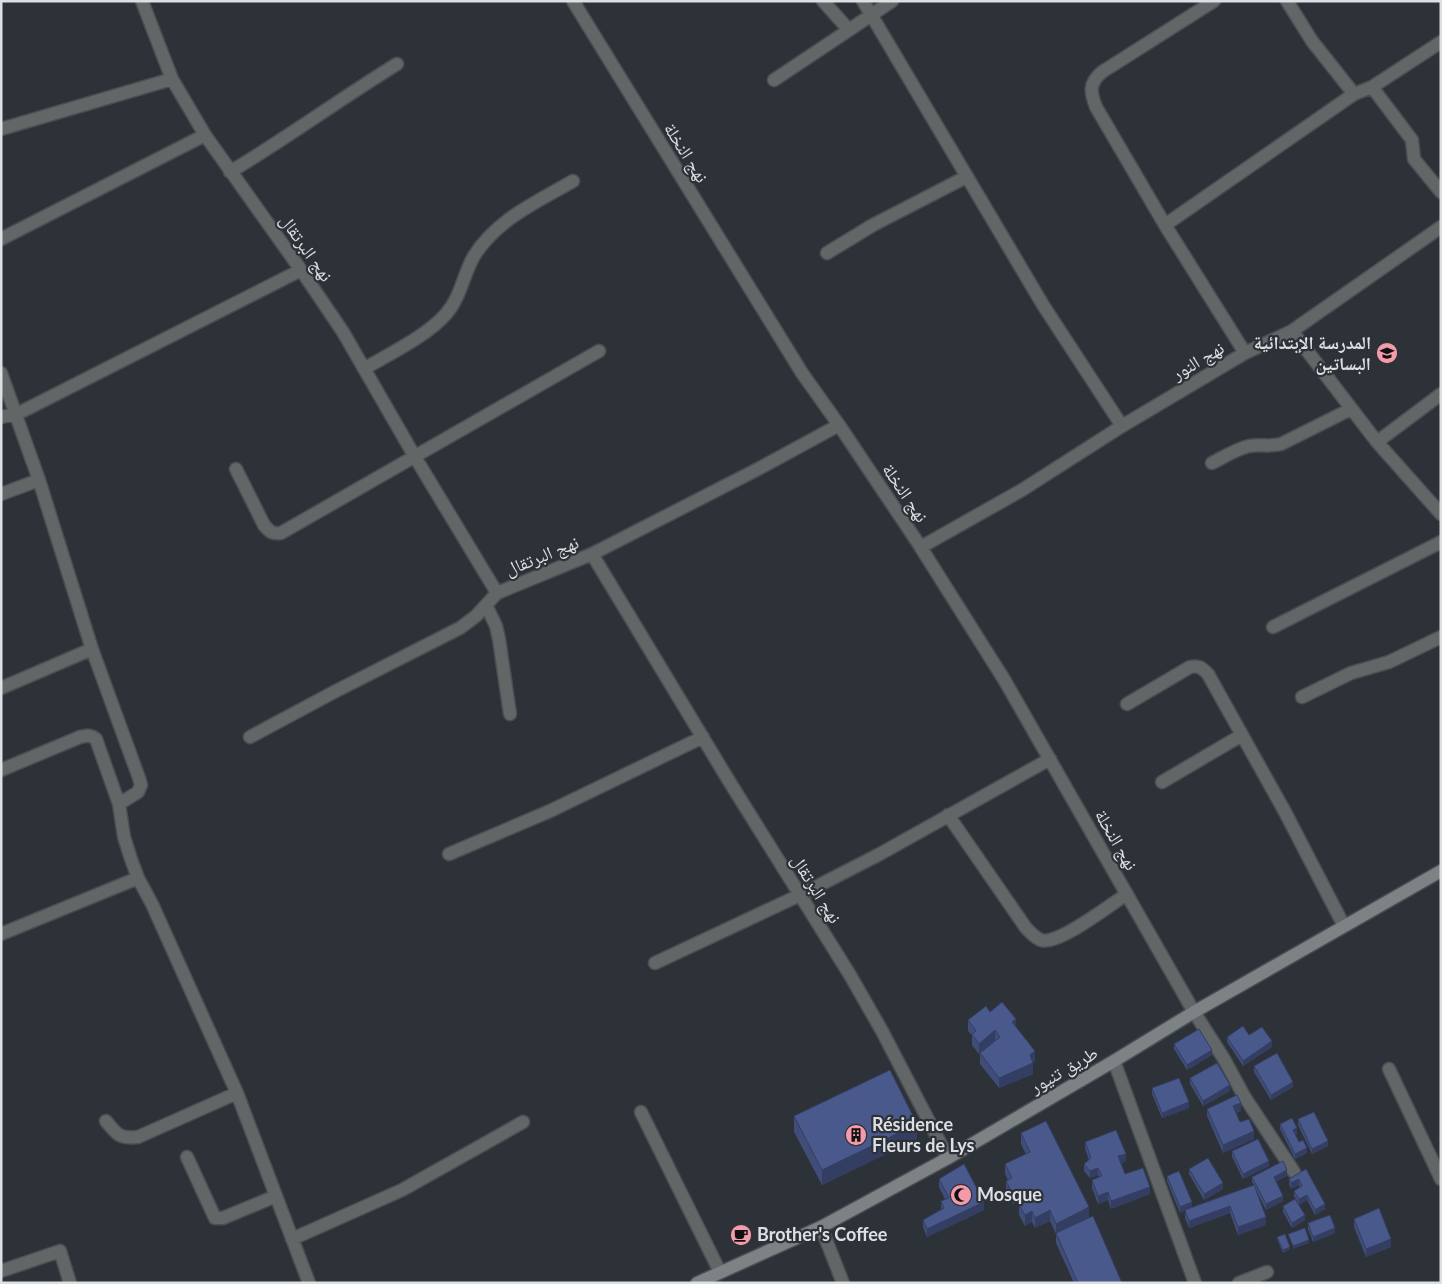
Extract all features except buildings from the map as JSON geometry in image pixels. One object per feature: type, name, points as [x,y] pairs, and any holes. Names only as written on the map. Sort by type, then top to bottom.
[{"type":"main road","name":"طريق تنيور","points":[[697,1283],[821,1227],[948,1158],[1194,1012],[1441,871]]},
{"type":"street","name":"نهج البرتقال","points":[[142,1],[172,79],[205,135],[343,332],[414,457],[497,594],[592,554],[702,737],[850,975],[882,1031],[948,1158]]},
{"type":"street","name":"نهج النخلة","points":[[573,1],[787,349],[921,547],[1005,681],[1194,1012],[1224,1059],[1244,1096],[1294,1172]]},
{"type":"street","points":[[823,1],[849,30]]},
{"type":"street","points":[[863,1],[1043,305],[1122,426]]},
{"type":"street","points":[[774,80],[892,1]]},
{"type":"street","points":[[1214,1],[1102,72],[1095,78],[1091,92],[1096,108],[1164,225],[1245,353]]},
{"type":"street","points":[[1287,1],[1312,41],[1354,94]]},
{"type":"street","points":[[1164,225],[1354,94],[1372,87],[1441,42]]},
{"type":"street","points":[[230,172],[258,156],[320,112],[397,64]]},
{"type":"street","points":[[1,128],[172,79]]},
{"type":"street","points":[[1372,87],[1412,140],[1414,159],[1441,192]]},
{"type":"street","points":[[1,239],[205,135]]},
{"type":"street","points":[[827,253],[873,225],[966,177]]},
{"type":"street","points":[[364,369],[429,329],[446,314],[457,299],[474,257],[495,230],[510,217],[573,181]]},
{"type":"street","name":"نهج النور","points":[[921,547],[1022,490],[1122,426],[1245,353],[1292,331],[1441,227]]},
{"type":"street","points":[[1,417],[17,414],[301,270]]},
{"type":"street","points":[[1292,331],[1377,442],[1441,514]]},
{"type":"street","points":[[236,469],[264,525],[274,534],[281,533],[599,351]]},
{"type":"street","points":[[1,373],[39,480],[92,649],[141,785],[138,792],[119,804]]},
{"type":"street","points":[[1377,442],[1441,394]]},
{"type":"street","points":[[1212,463],[1249,446],[1281,444],[1351,409]]},
{"type":"street","points":[[592,554],[760,468],[839,425]]},
{"type":"street","points":[[1,494],[39,480]]},
{"type":"street","points":[[1273,627],[1441,542]]},
{"type":"street","points":[[250,737],[460,628],[476,616],[497,594]]},
{"type":"street","points":[[486,605],[496,626],[499,639],[510,714]]},
{"type":"street","points":[[1302,697],[1351,673],[1388,662],[1441,637]]},
{"type":"street","points":[[1,688],[92,649]]},
{"type":"street","points":[[1127,704],[1190,667],[1202,667],[1208,674],[1285,812],[1344,926]]},
{"type":"street","points":[[1,770],[86,735],[93,736],[96,739],[119,804],[124,837],[138,878],[156,913],[237,1093],[308,1283]]},
{"type":"street","points":[[1162,782],[1242,735]]},
{"type":"street","points":[[448,854],[550,811],[702,737]]},
{"type":"street","points":[[655,963],[800,895],[878,855],[1050,759]]},
{"type":"street","points":[[948,815],[1026,928],[1033,936],[1042,941],[1051,941],[1065,935],[1127,894]]},
{"type":"street","points":[[1,934],[5,934],[138,878]]},
{"type":"street","points":[[1114,1061],[1195,1283]]},
{"type":"street","points":[[1388,1069],[1441,1179]]},
{"type":"street","points":[[106,1121],[116,1134],[126,1138],[138,1137],[237,1093]]},
{"type":"street","points":[[641,1112],[720,1272]]},
{"type":"street","points":[[292,1239],[402,1190],[523,1122]]},
{"type":"street","points":[[187,1157],[216,1218],[223,1218],[276,1196]]},
{"type":"street","points":[[821,1227],[844,1283]]},
{"type":"street","points":[[1,1271],[60,1251],[70,1283]]},
{"type":"street","points":[[1239,1283],[1267,1272]]},
{"type":"place","name":"المدرسة الإبتدائية البساتين","points":[[1387,353]]},
{"type":"place","name":"Résidence Fleurs de Lys","points":[[856,1135]]},
{"type":"place","name":"Mosque","points":[[961,1195]]},
{"type":"place","name":"Brother's Coffee","points":[[741,1235]]}]
